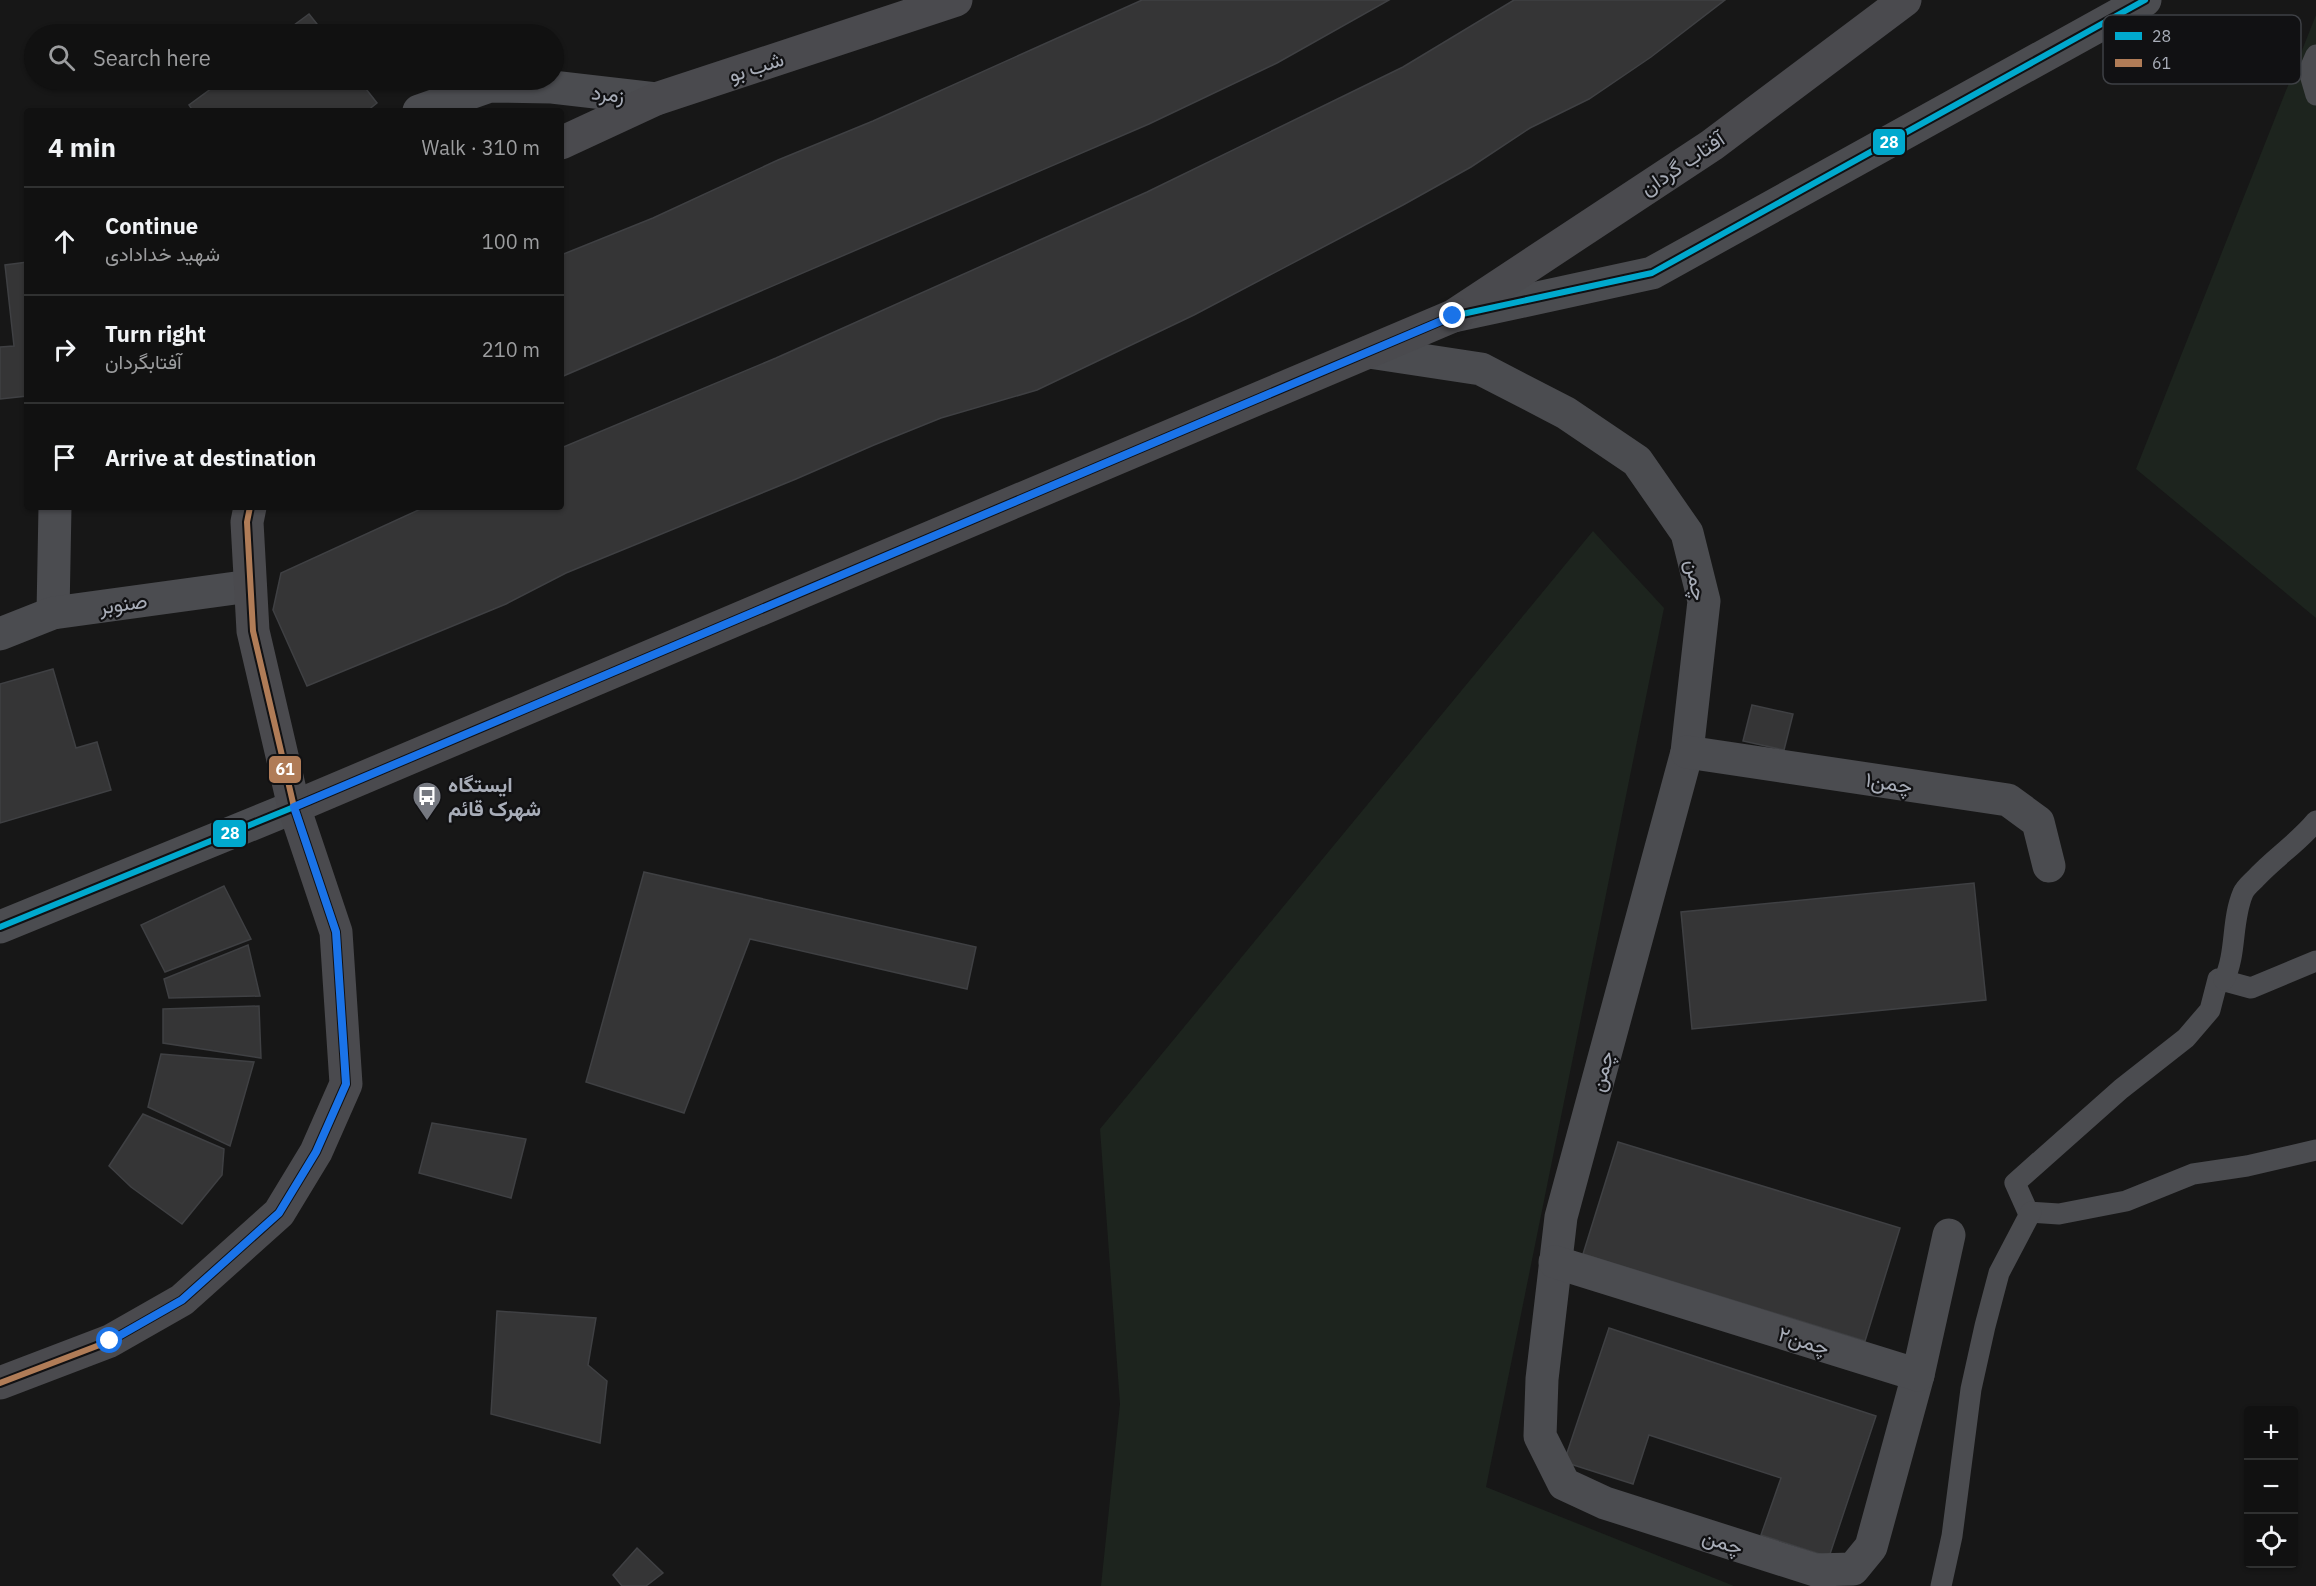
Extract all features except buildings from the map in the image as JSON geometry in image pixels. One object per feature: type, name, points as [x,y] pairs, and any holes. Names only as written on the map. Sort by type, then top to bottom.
[{"type":"main road","name":"شب بو","points":[[564,141],[657,99],[956,0]]},
{"type":"main road","name":"آفتاب گردان","points":[[294,807],[1453,316],[1712,145],[1905,0]]},
{"type":"main road","points":[[0,1383],[110,1341],[182,1300],[279,1213],[316,1152],[346,1084],[336,932],[294,807],[253,631],[246,522],[249,510]]},
{"type":"street","points":[[2118,15],[2145,0]]},
{"type":"street","points":[[1453,316],[1652,273],[2103,23]]},
{"type":"street","name":"زمرد","points":[[564,88],[657,99]]},
{"type":"street","name":"زمرد","points":[[428,108],[479,90]]},
{"type":"street","name":"چمن","points":[[1369,352],[1481,369],[1566,413],[1637,461],[1688,532],[1704,600],[1688,752],[1561,1217],[1542,1379],[1540,1436],[1564,1484],[1605,1503],[1815,1570],[1852,1569],[1871,1547],[1918,1375]]},
{"type":"street","points":[[53,613],[55,510]]},
{"type":"street","name":"صنوبر","points":[[0,634],[53,613],[250,586]]},
{"type":"street","name":"چمن۱","points":[[1688,752],[2008,801],[2038,822],[2049,866]]},
{"type":"street","points":[[0,927],[294,807]]},
{"type":"street","points":[[1918,1375],[1949,1235]]},
{"type":"street","name":"چمن۲","points":[[1554,1262],[1918,1375]]},
{"type":"lane","points":[[2316,55],[2309,71],[2316,95]]},
{"type":"lane","points":[[2224,980],[2231,965],[2243,892],[2267,866],[2316,821]]},
{"type":"lane","points":[[2316,961],[2252,988],[2218,979],[2210,1010],[2186,1038],[2121,1089],[2015,1183],[2028,1212],[2059,1214],[2126,1201],[2193,1174],[2247,1166],[2316,1150]]},
{"type":"lane","points":[[1941,1586],[1952,1536],[1971,1389],[1985,1326],[1999,1272],[2031,1212]]},
{"type":"shaded area","points":[[2316,15],[2316,618],[2136,469],[2289,84],[2301,84],[2301,53]]},
{"type":"shaded area","points":[[1593,531],[1664,608],[1486,1487],[1734,1586],[1101,1586],[1120,1404],[1100,1129]]},
{"type":"transit line","name":"28","points":[[2118,15],[2145,0]]},
{"type":"transit line","name":"28","points":[[0,927],[294,807],[1453,316],[1652,273],[2103,23]]},
{"type":"transit line","name":"61","points":[[0,1383],[110,1341],[182,1300],[279,1213],[316,1152],[346,1084],[336,932],[294,807],[253,631],[247,522],[249,510]]},
{"type":"place","name":"ایستگاه شهرک قائم","points":[[427,822]]},
{"type":"route","points":[[110,1341],[182,1300],[279,1213],[316,1152],[346,1084],[336,932],[294,807],[1453,316]]}]
